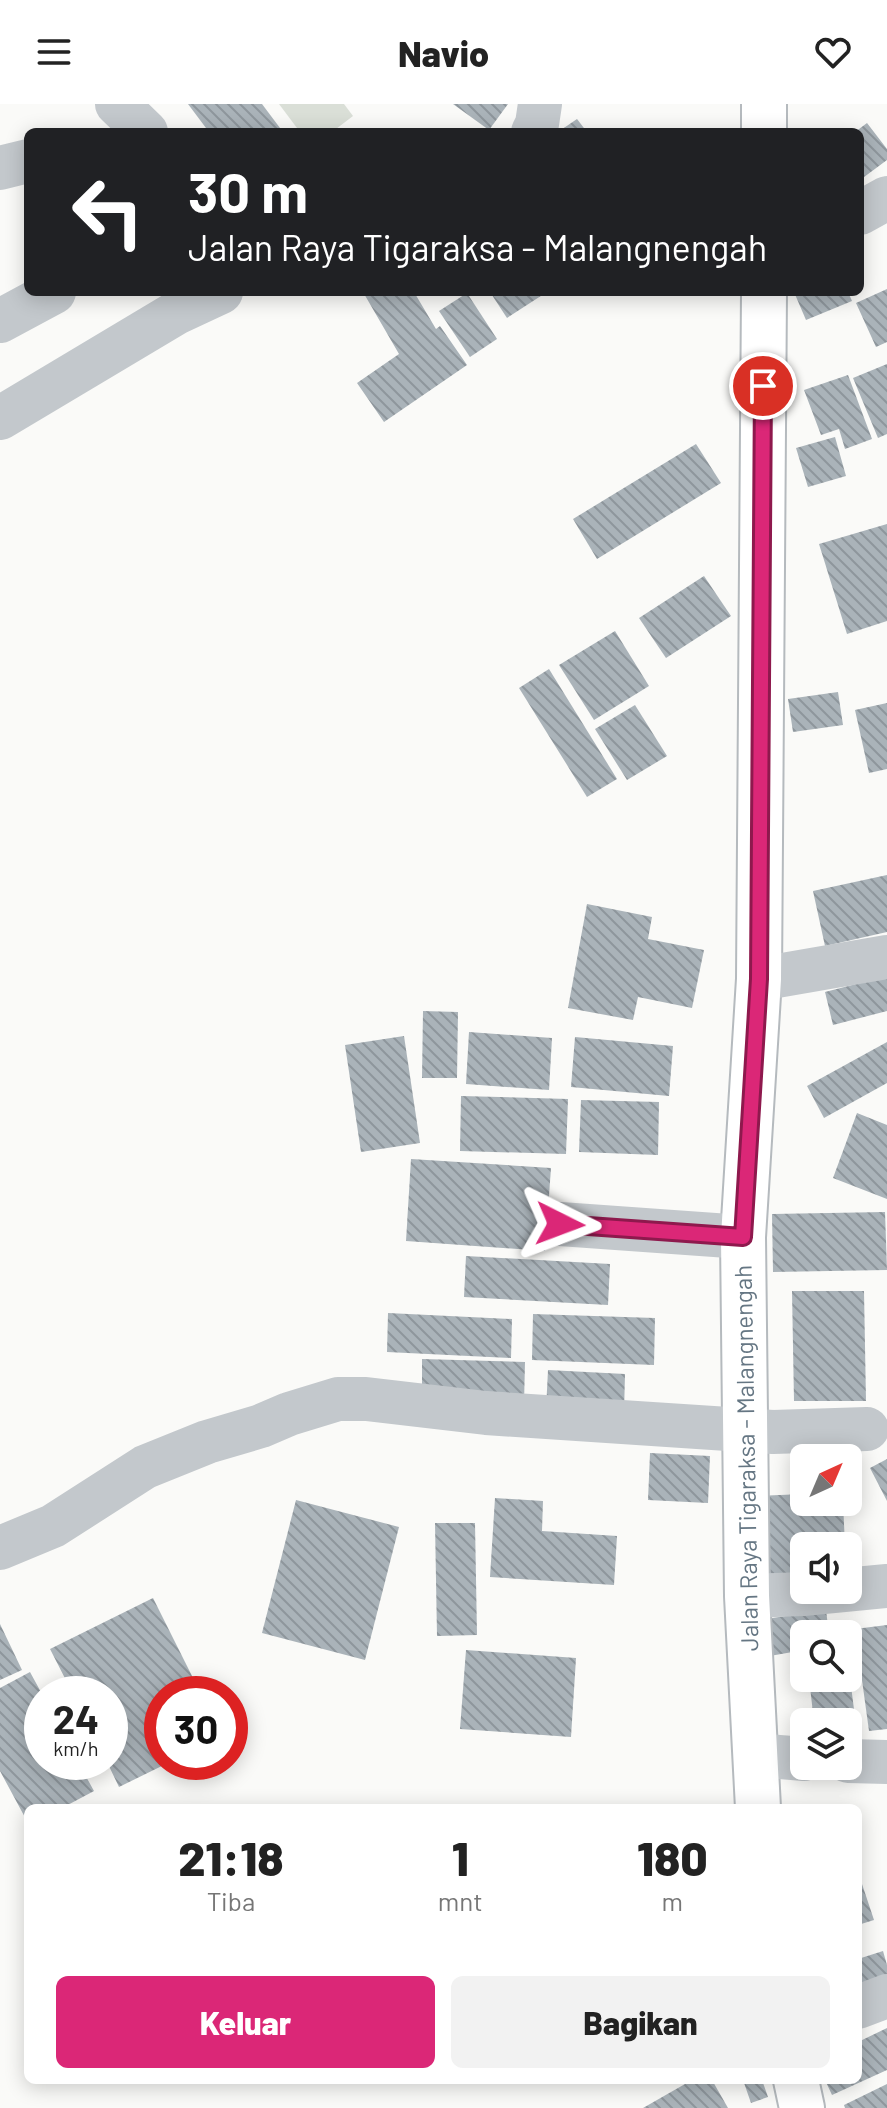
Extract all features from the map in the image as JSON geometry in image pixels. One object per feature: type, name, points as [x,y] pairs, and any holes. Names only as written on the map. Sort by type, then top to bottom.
[{"type":"main road","points":[[764,104],[764,128]]},
{"type":"main road","name":"Jalan Raya Tigaraksa - Malangnengah","points":[[758,1804],[747,1596],[743,1237],[759,979],[764,296]]},
{"type":"main road","points":[[797,2084],[802,2108]]},
{"type":"street","points":[[117,104],[142,128]]},
{"type":"street","points":[[535,128],[540,104]]},
{"type":"street","points":[[0,168],[24,162]]},
{"type":"street","points":[[864,211],[887,198]]},
{"type":"street","points":[[0,321],[47,296]]},
{"type":"street","points":[[0,418],[168,302],[200,296]]},
{"type":"street","points":[[759,979],[887,957]]},
{"type":"street","points":[[560,1224],[743,1237]]},
{"type":"street","points":[[0,1548],[53,1526],[145,1467],[207,1442],[338,1399],[366,1399],[443,1410],[745,1430],[867,1429]]},
{"type":"street","points":[[747,1596],[887,1586]]},
{"type":"street","points":[[756,1755],[790,1758]]},
{"type":"street","points":[[862,1761],[887,1762]]},
{"type":"street","points":[[862,2005],[887,1996]]},
{"type":"shaded area","points":[[279,104],[344,104],[353,116],[337,128],[297,128]]},
{"type":"building","points":[[188,104],[262,104],[280,128],[206,128]]},
{"type":"building","points":[[453,104],[508,104],[490,128]]},
{"type":"building","points":[[577,119],[584,128],[564,128]]},
{"type":"building","points":[[867,123],[887,149],[887,160],[864,177],[864,128],[860,128]]},
{"type":"building","points":[[887,289],[887,342],[876,347],[856,303]]},
{"type":"building","points":[[365,296],[416,296],[436,329],[440,326],[467,365],[384,422],[357,383],[399,354]]},
{"type":"building","points":[[462,296],[469,296],[497,339],[470,357],[439,311]]},
{"type":"building","points":[[493,296],[541,296],[507,318]]},
{"type":"building","points":[[796,296],[850,296],[852,301],[806,320]]},
{"type":"building","points":[[887,364],[887,434],[878,438],[853,378]]},
{"type":"building","points":[[848,375],[872,439],[845,449],[839,429],[821,435],[804,390]]},
{"type":"building","points":[[835,437],[846,476],[808,487],[796,448]]},
{"type":"building","points":[[696,444],[721,483],[597,559],[573,519]]},
{"type":"building","points":[[887,524],[887,621],[847,634],[819,544]]},
{"type":"building","points":[[704,576],[731,616],[666,658],[639,618]]},
{"type":"building","points":[[615,631],[649,686],[594,720],[559,665]]},
{"type":"building","points":[[549,669],[617,779],[587,797],[519,688]]},
{"type":"building","points":[[838,692],[843,725],[793,732],[788,699]]},
{"type":"building","points":[[887,703],[887,769],[869,773],[855,710]]},
{"type":"building","points":[[635,705],[667,756],[627,780],[595,729]]},
{"type":"building","points":[[887,875],[887,932],[825,946],[813,891]]},
{"type":"building","points":[[587,904],[652,917],[648,939],[704,950],[692,1008],[638,997],[633,1020],[568,1008]]},
{"type":"building","points":[[887,976],[887,1011],[833,1025],[825,992]]},
{"type":"building","points":[[423,1011],[458,1012],[457,1078],[422,1078]]},
{"type":"building","points":[[469,1032],[552,1038],[549,1090],[466,1084]]},
{"type":"building","points":[[404,1036],[420,1143],[361,1152],[345,1045]]},
{"type":"building","points":[[575,1037],[673,1046],[669,1096],[571,1087]]},
{"type":"building","points":[[887,1042],[887,1083],[824,1118],[807,1086]]},
{"type":"building","points":[[461,1096],[568,1099],[566,1154],[460,1151]]},
{"type":"building","points":[[581,1100],[659,1102],[658,1155],[579,1152]]},
{"type":"building","points":[[857,1113],[887,1125],[887,1199],[833,1178]]},
{"type":"building","points":[[411,1159],[551,1168],[545,1251],[406,1241]]},
{"type":"building","points":[[885,1212],[887,1270],[773,1272],[772,1214]]},
{"type":"building","points":[[466,1256],[610,1264],[608,1305],[464,1297]]},
{"type":"building","points":[[792,1291],[864,1291],[866,1401],[794,1401]]},
{"type":"building","points":[[388,1313],[512,1319],[511,1358],[387,1352]]},
{"type":"building","points":[[533,1314],[655,1318],[654,1365],[532,1360]]},
{"type":"building","points":[[422,1359],[525,1362],[524,1404],[422,1401]]},
{"type":"building","points":[[548,1370],[625,1374],[624,1413],[546,1410]]},
{"type":"building","points":[[650,1453],[710,1456],[708,1503],[648,1500]]},
{"type":"building","points":[[887,1459],[887,1501],[870,1468]]},
{"type":"building","points":[[790,1495],[790,1516],[844,1516],[844,1532],[790,1532],[790,1575],[761,1576],[757,1496]]},
{"type":"building","points":[[495,1498],[543,1501],[542,1531],[617,1536],[614,1585],[490,1577]]},
{"type":"building","points":[[296,1500],[399,1527],[365,1660],[262,1633]]},
{"type":"building","points":[[435,1523],[475,1523],[477,1635],[437,1636]]},
{"type":"building","points":[[153,1598],[192,1676],[144,1676],[144,1775],[119,1787],[116,1780],[128,1780],[128,1676],[64,1676],[50,1649]]},
{"type":"building","points":[[826,1610],[827,1620],[790,1620],[790,1652],[764,1657],[758,1620]]},
{"type":"building","points":[[0,1624],[22,1670],[0,1680]]},
{"type":"building","points":[[887,1625],[887,1729],[869,1731],[862,1680],[862,1628]]},
{"type":"building","points":[[466,1650],[576,1658],[571,1737],[460,1729]]},
{"type":"building","points":[[30,1672],[32,1676],[24,1676],[24,1780],[88,1780],[94,1791],[70,1804],[24,1804],[24,1816],[0,1771],[0,1688]]},
{"type":"building","points":[[811,1692],[852,1692],[854,1708],[812,1708]]},
{"type":"building","points":[[862,1884],[874,1920],[862,1924]]},
{"type":"building","points":[[883,1951],[887,1980],[862,1988],[862,1958]]},
{"type":"building","points":[[887,2028],[887,2070],[862,2081],[862,2040]]},
{"type":"building","points":[[685,2084],[714,2084],[728,2108],[643,2108]]},
{"type":"building","points":[[744,2084],[763,2084],[768,2097],[751,2103]]},
{"type":"building","points":[[827,2084],[856,2084],[832,2095]]},
{"type":"building","points":[[887,2084],[887,2108],[845,2108],[844,2105]]},
{"type":"route","points":[[560,1224],[743,1237],[759,979],[763,386]]}]
